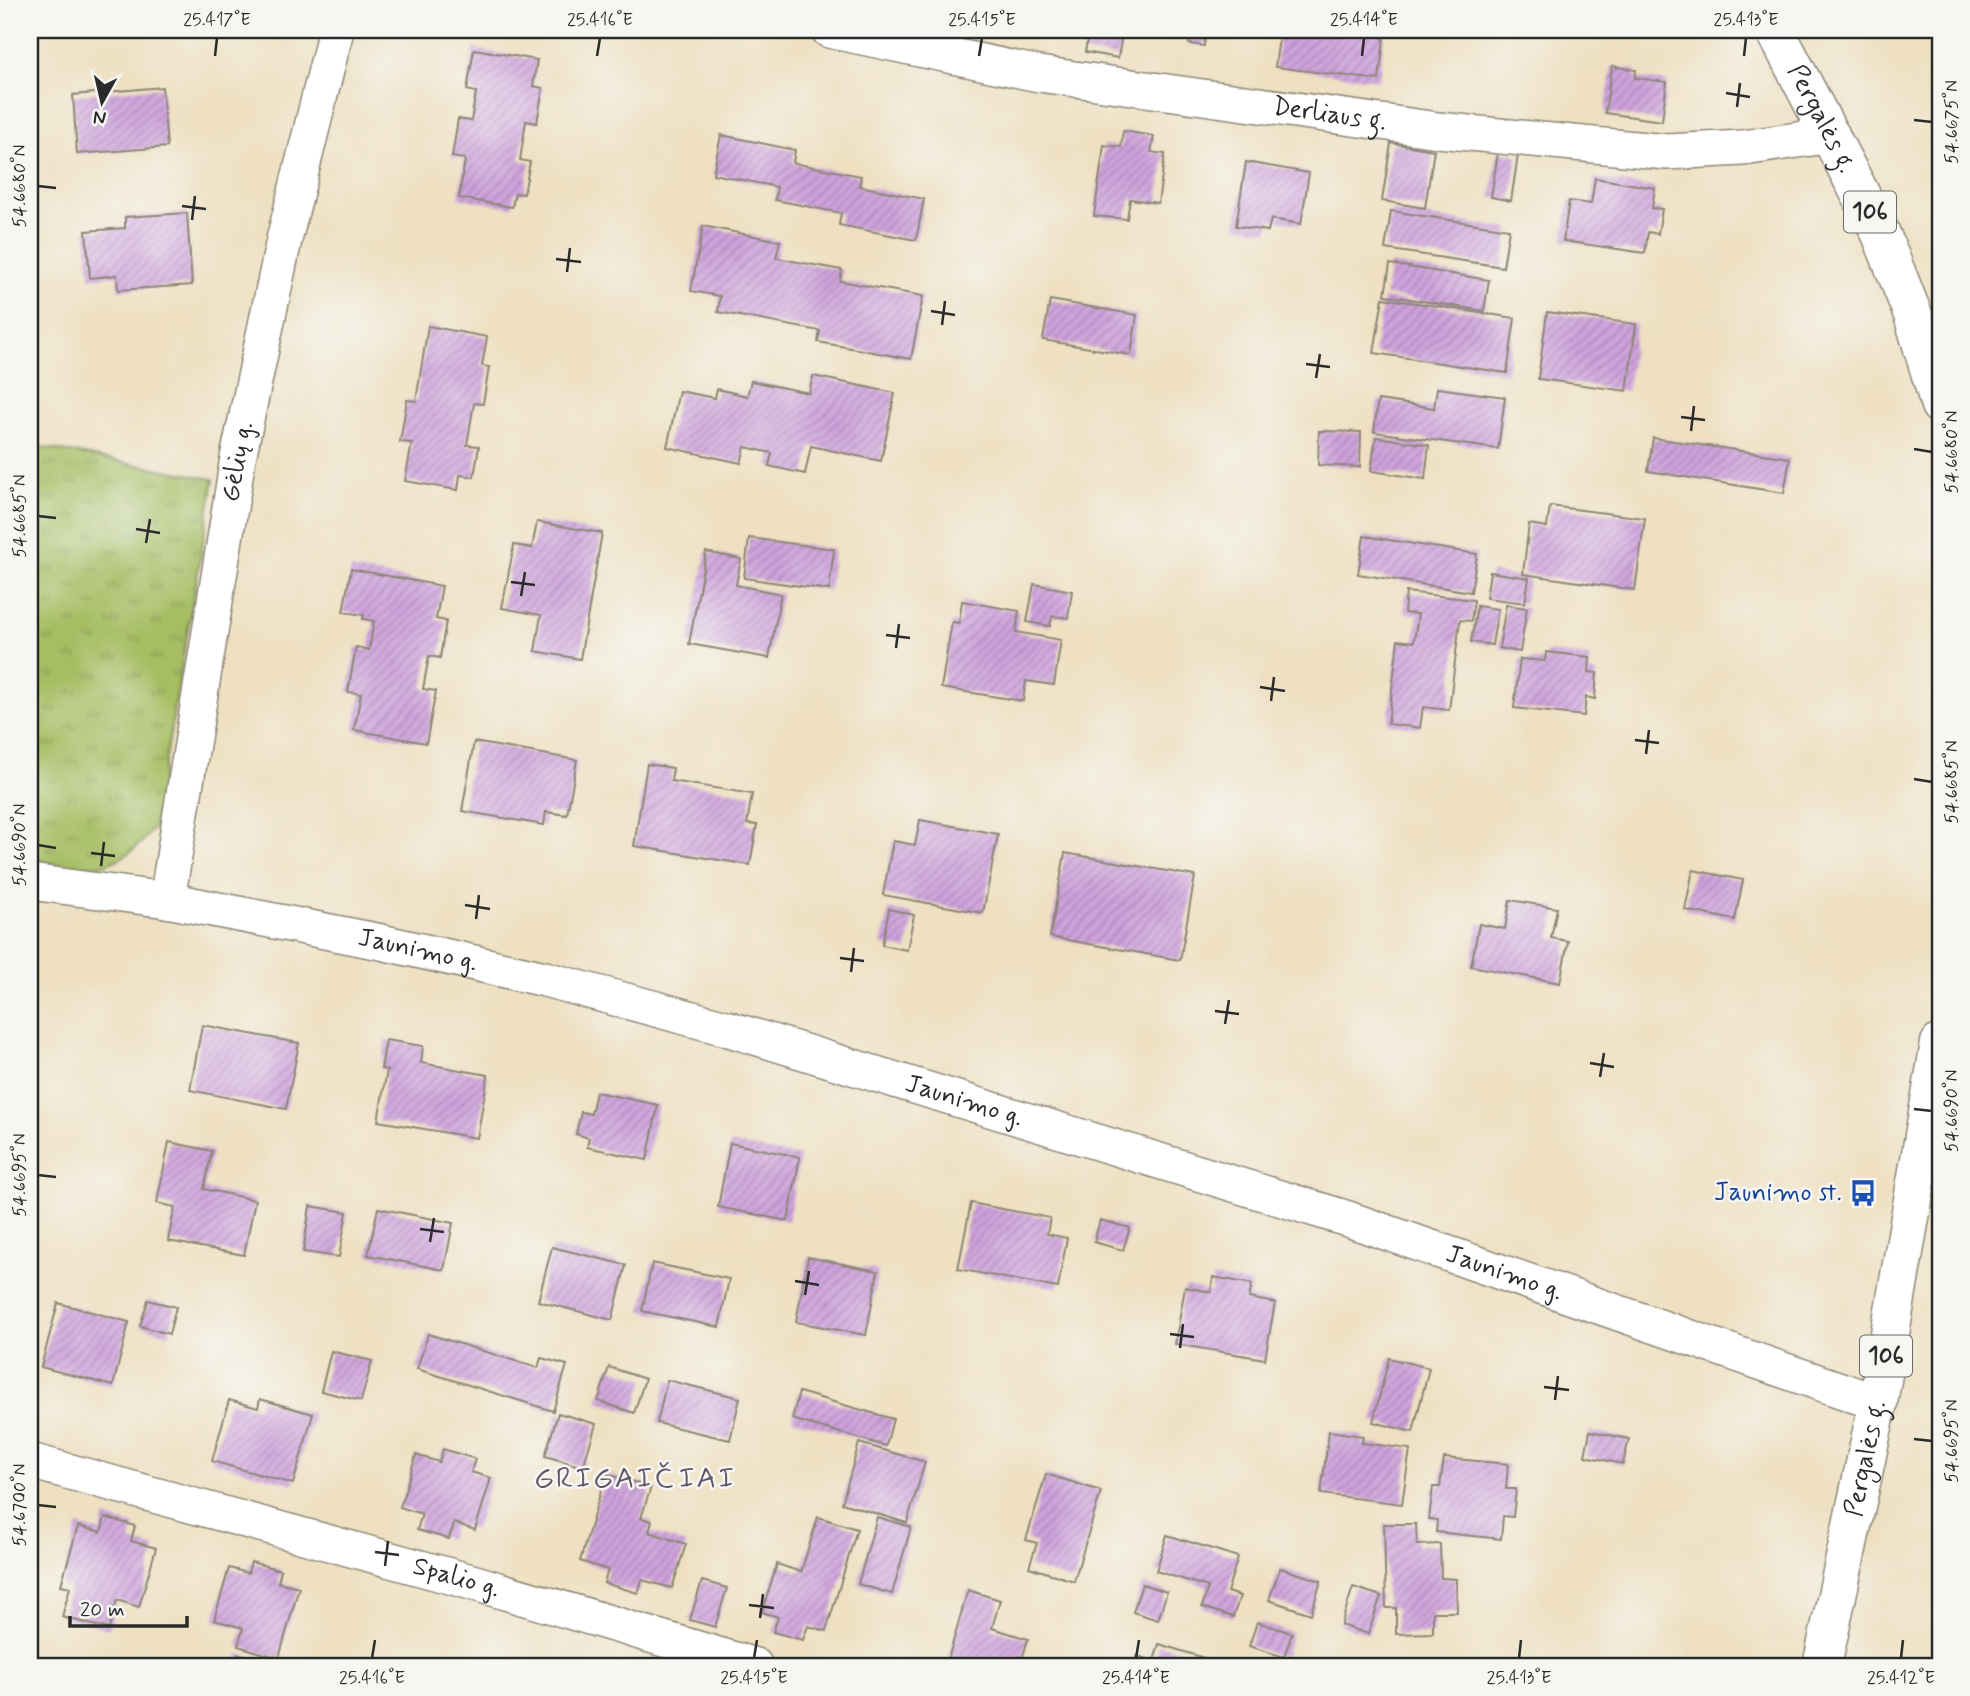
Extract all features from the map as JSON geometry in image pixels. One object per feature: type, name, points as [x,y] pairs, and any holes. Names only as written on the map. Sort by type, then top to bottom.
[{"type":"main road","name":"Pergalės g.","points":[[1775,30],[1832,135],[1881,234],[1909,303],[1940,405]]},
{"type":"main road","name":"Pergalės g.","points":[[1822,1666],[1878,1403],[1940,1043]]},
{"type":"street","name":"Gėlių g.","points":[[167,900],[238,458],[284,240],[336,30]]},
{"type":"street","name":"Derliaus g.","points":[[829,30],[1039,74],[1438,130],[1667,152],[1743,149],[1832,135]]},
{"type":"street","name":"Jaunimo g.","points":[[30,882],[167,900],[545,979],[726,1028],[1348,1219],[1878,1403]]},
{"type":"street","name":"Spalio g.","points":[[34,1462],[475,1583],[755,1666]]},
{"type":"green space","points":[[30,445],[214,479],[154,827],[141,843],[127,854],[114,862],[99,865],[67,865],[30,860]]},
{"type":"building","points":[[1089,30],[1123,30],[1118,58],[1085,52]]},
{"type":"building","points":[[1191,30],[1206,30],[1204,46],[1189,44]]},
{"type":"building","points":[[1280,30],[1385,30],[1379,80],[1275,67]]},
{"type":"building","points":[[474,49],[537,60],[533,86],[543,88],[537,123],[526,121],[520,160],[530,162],[524,194],[515,193],[512,207],[459,198],[465,159],[452,157],[458,119],[471,121],[476,92],[467,90]]},
{"type":"building","points":[[1612,66],[1636,70],[1635,78],[1667,82],[1662,121],[1605,113]]},
{"type":"building","points":[[162,87],[167,147],[77,154],[73,95]]},
{"type":"building","points":[[32,97],[36,149],[30,149]]},
{"type":"building","points":[[1123,131],[1154,136],[1151,152],[1165,154],[1158,203],[1130,199],[1127,219],[1094,216],[1104,145],[1121,147]]},
{"type":"building","points":[[721,135],[795,150],[793,163],[861,176],[859,186],[924,199],[916,240],[839,225],[841,213],[775,200],[777,187],[713,174]]},
{"type":"building","points":[[1391,143],[1434,150],[1425,208],[1382,201]]},
{"type":"building","points":[[1498,152],[1518,155],[1511,201],[1491,197]]},
{"type":"building","points":[[1246,162],[1309,173],[1301,224],[1271,219],[1268,231],[1236,226]]},
{"type":"building","points":[[1595,178],[1655,188],[1652,208],[1662,209],[1658,234],[1648,232],[1645,253],[1563,241],[1569,201],[1591,204]]},
{"type":"building","points":[[1391,211],[1509,229],[1503,267],[1385,249]]},
{"type":"building","points":[[187,213],[192,285],[118,290],[117,275],[90,278],[86,231],[125,228],[125,217]]},
{"type":"building","points":[[703,226],[780,241],[776,258],[842,270],[840,281],[923,296],[911,359],[818,342],[820,331],[718,312],[720,296],[691,291]]},
{"type":"building","points":[[1390,264],[1489,280],[1484,311],[1385,295]]},
{"type":"building","points":[[1383,298],[1515,318],[1507,373],[1374,353]]},
{"type":"building","points":[[1050,300],[1137,315],[1131,355],[1043,340]]},
{"type":"building","points":[[1547,312],[1636,324],[1627,391],[1538,379]]},
{"type":"building","points":[[428,326],[487,337],[482,366],[489,367],[483,404],[474,403],[467,445],[479,446],[474,477],[460,475],[458,490],[405,481],[412,443],[400,442],[407,400],[416,401]]},
{"type":"building","points":[[813,376],[895,393],[881,461],[811,446],[805,474],[769,466],[772,453],[745,447],[741,463],[667,447],[679,391],[715,398],[717,389],[747,396],[751,381],[809,393]]},
{"type":"building","points":[[1437,388],[1505,397],[1498,449],[1374,432],[1378,400],[1434,408]]},
{"type":"building","points":[[1319,431],[1361,432],[1360,467],[1318,465]]},
{"type":"building","points":[[1376,437],[1429,445],[1425,479],[1371,471]]},
{"type":"building","points":[[1653,438],[1790,458],[1784,493],[1648,471]]},
{"type":"building","points":[[1550,506],[1645,518],[1635,590],[1523,574],[1529,524],[1547,527]]},
{"type":"building","points":[[537,522],[602,533],[580,659],[535,651],[541,615],[502,608],[514,545],[532,548]]},
{"type":"building","points":[[1364,536],[1477,554],[1471,592],[1358,574]]},
{"type":"building","points":[[749,538],[834,549],[829,590],[744,578]]},
{"type":"building","points":[[706,552],[741,559],[736,585],[781,594],[769,658],[689,644]]},
{"type":"building","points":[[351,569],[442,586],[436,619],[446,621],[440,658],[429,656],[423,689],[436,691],[426,743],[354,730],[361,694],[348,692],[356,647],[369,650],[374,621],[363,619],[364,615],[343,612]]},
{"type":"building","points":[[1490,572],[1529,578],[1525,603],[1486,598]]},
{"type":"building","points":[[1034,584],[1072,591],[1068,618],[1052,616],[1050,626],[1027,622]]},
{"type":"building","points":[[1406,592],[1474,600],[1471,621],[1460,620],[1449,710],[1423,707],[1420,728],[1388,724],[1398,640],[1414,642],[1418,614],[1404,613]]},
{"type":"building","points":[[962,601],[1019,611],[1016,632],[1061,640],[1054,685],[1026,681],[1023,701],[941,688],[952,622],[959,623]]},
{"type":"building","points":[[1506,605],[1527,608],[1520,652],[1499,648]]},
{"type":"building","points":[[1477,606],[1498,609],[1492,645],[1471,642]]},
{"type":"building","points":[[1546,652],[1590,657],[1589,672],[1597,673],[1595,699],[1586,697],[1584,716],[1514,708],[1520,659],[1545,661]]},
{"type":"building","points":[[474,742],[577,760],[567,815],[546,812],[544,825],[462,811]]},
{"type":"building","points":[[647,764],[673,768],[671,781],[752,794],[747,824],[757,825],[750,865],[634,846]]},
{"type":"building","points":[[920,820],[998,834],[983,913],[883,895],[893,841],[915,845]]},
{"type":"building","points":[[1065,853],[1195,876],[1180,960],[1050,937]]},
{"type":"building","points":[[1693,870],[1743,880],[1735,920],[1685,910]]},
{"type":"building","points":[[1510,900],[1557,908],[1551,938],[1568,941],[1560,983],[1471,966],[1479,924],[1505,929]]},
{"type":"building","points":[[889,909],[914,915],[907,950],[882,945]]},
{"type":"building","points":[[202,1025],[299,1043],[286,1109],[190,1090]]},
{"type":"building","points":[[386,1040],[423,1046],[421,1063],[488,1075],[477,1138],[378,1121],[387,1070],[381,1069]]},
{"type":"building","points":[[596,1092],[658,1105],[647,1160],[587,1147],[589,1138],[576,1134],[581,1112],[591,1114]]},
{"type":"building","points":[[169,1142],[212,1151],[204,1189],[255,1200],[244,1255],[168,1241],[175,1207],[157,1203]]},
{"type":"building","points":[[730,1143],[800,1157],[788,1221],[718,1207]]},
{"type":"building","points":[[971,1203],[1050,1218],[1047,1234],[1067,1238],[1058,1288],[958,1269]]},
{"type":"building","points":[[310,1206],[347,1212],[339,1257],[303,1252]]},
{"type":"building","points":[[378,1208],[453,1223],[444,1270],[368,1255]]},
{"type":"building","points":[[1100,1220],[1130,1228],[1123,1250],[1094,1242]]},
{"type":"building","points":[[552,1247],[626,1265],[612,1320],[538,1301]]},
{"type":"building","points":[[808,1257],[878,1271],[866,1335],[796,1322]]},
{"type":"building","points":[[652,1263],[729,1279],[719,1327],[642,1311]]},
{"type":"building","points":[[1213,1277],[1252,1284],[1249,1298],[1275,1303],[1265,1359],[1175,1344],[1185,1287],[1211,1292]]},
{"type":"building","points":[[148,1300],[176,1307],[169,1334],[140,1326]]},
{"type":"building","points":[[58,1303],[129,1322],[113,1386],[41,1367]]},
{"type":"building","points":[[428,1334],[538,1368],[541,1358],[567,1365],[553,1411],[417,1369]]},
{"type":"building","points":[[331,1351],[372,1361],[361,1401],[321,1391]]},
{"type":"building","points":[[1389,1358],[1429,1368],[1413,1432],[1373,1422]]},
{"type":"building","points":[[609,1367],[645,1379],[634,1413],[598,1401]]},
{"type":"building","points":[[667,1380],[740,1398],[730,1440],[657,1423]]},
{"type":"building","points":[[799,1392],[893,1419],[886,1446],[792,1419]]},
{"type":"building","points":[[260,1399],[313,1414],[293,1484],[212,1461],[229,1400],[258,1408]]},
{"type":"building","points":[[558,1413],[596,1424],[583,1467],[545,1456]]},
{"type":"building","points":[[1329,1431],[1363,1436],[1362,1443],[1410,1449],[1402,1504],[1321,1494]]},
{"type":"building","points":[[1590,1431],[1629,1439],[1623,1464],[1585,1456]]},
{"type":"building","points":[[859,1443],[925,1462],[907,1523],[842,1503]]},
{"type":"building","points":[[443,1449],[475,1459],[471,1472],[491,1478],[475,1530],[454,1523],[449,1539],[417,1530],[422,1514],[400,1507],[416,1455],[439,1462]]},
{"type":"building","points":[[1444,1458],[1508,1464],[1506,1489],[1516,1489],[1513,1517],[1503,1516],[1501,1539],[1436,1532],[1437,1520],[1429,1519],[1433,1487],[1440,1487]]},
{"type":"building","points":[[606,1474],[651,1487],[641,1518],[652,1521],[649,1532],[686,1544],[672,1588],[642,1580],[638,1593],[604,1583],[608,1570],[580,1561]]},
{"type":"building","points":[[1046,1474],[1101,1491],[1074,1581],[1029,1567],[1037,1543],[1026,1540]]},
{"type":"building","points":[[105,1517],[135,1526],[131,1541],[156,1548],[139,1607],[117,1600],[109,1629],[62,1617],[70,1587],[61,1585],[78,1526],[101,1532]]},
{"type":"building","points":[[818,1517],[857,1529],[826,1631],[808,1626],[803,1640],[773,1632],[778,1617],[762,1612],[777,1564],[801,1572]]},
{"type":"building","points":[[877,1517],[911,1527],[892,1594],[858,1584]]},
{"type":"building","points":[[1384,1524],[1416,1524],[1417,1545],[1440,1544],[1441,1578],[1456,1579],[1457,1612],[1433,1612],[1433,1633],[1396,1634],[1396,1608],[1386,1608]]},
{"type":"building","points":[[1167,1535],[1238,1557],[1227,1592],[1240,1596],[1233,1617],[1202,1607],[1208,1587],[1156,1571]]},
{"type":"building","points":[[251,1562],[281,1570],[278,1582],[299,1587],[279,1658],[238,1646],[243,1628],[214,1620],[229,1568],[248,1573]]},
{"type":"building","points":[[1280,1568],[1321,1581],[1311,1614],[1269,1600]]},
{"type":"building","points":[[702,1581],[727,1588],[715,1627],[690,1620]]},
{"type":"building","points":[[1142,1584],[1167,1592],[1158,1620],[1133,1612]]},
{"type":"building","points":[[1353,1587],[1381,1596],[1368,1634],[1341,1625]]},
{"type":"building","points":[[968,1590],[1000,1600],[992,1628],[1028,1639],[1020,1666],[946,1666]]},
{"type":"building","points":[[1257,1622],[1292,1633],[1284,1657],[1249,1646]]},
{"type":"building","points":[[1159,1644],[1204,1658],[1202,1666],[1133,1666],[1137,1656],[1154,1661]]},
{"type":"building","points":[[239,1654],[276,1664],[235,1666]]},
{"type":"place","name":"Jaunimo st.","points":[[1863,1193]]},
{"type":"district","name":"GRIGAIČIAI","points":[[635,1478]]}]
